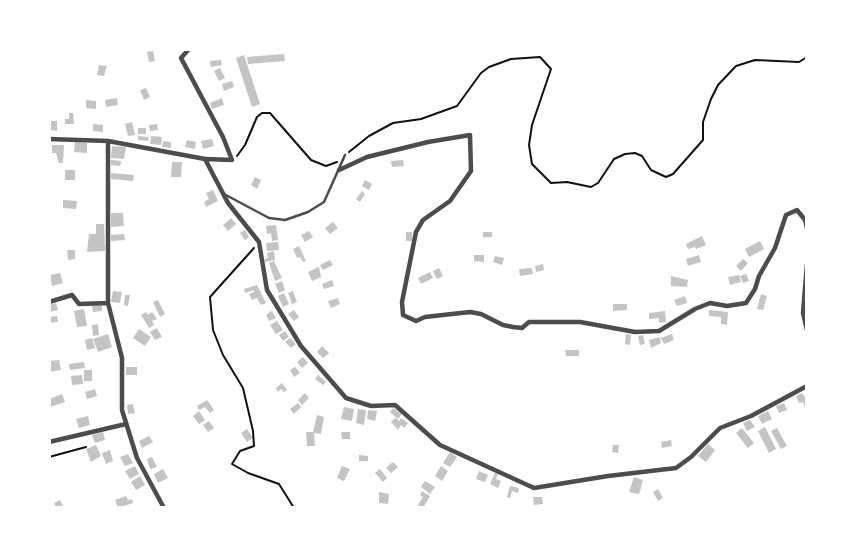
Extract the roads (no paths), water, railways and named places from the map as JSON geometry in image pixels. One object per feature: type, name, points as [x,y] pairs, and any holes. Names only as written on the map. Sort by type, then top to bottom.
[{"type":"street","points":[[49,139],[108,141],[205,159],[232,160],[223,137],[181,58],[189,49]]},
{"type":"street","points":[[339,170],[367,157],[470,135],[471,171],[450,201],[423,220],[416,232],[402,302],[403,316],[416,321],[425,317],[470,312],[481,314],[503,325],[522,328],[529,322],[580,322],[635,332],[659,331],[710,303],[727,306],[746,303],[775,248],[786,215],[797,209],[807,228]]},
{"type":"street","points":[[108,141],[108,303],[122,358],[122,410],[137,458],[164,508]]},
{"type":"street","points":[[205,159],[228,203],[259,242],[267,290],[301,346],[346,398],[370,406],[395,405],[440,445],[534,488],[676,468],[720,428],[751,416],[807,386]]},
{"type":"street","points":[[807,264],[803,313],[807,330]]},
{"type":"street","points":[[49,302],[72,295],[79,304],[108,303]]},
{"type":"street","points":[[49,442],[126,424]]},
{"type":"lane","points":[[223,193],[269,218],[285,220],[308,212],[324,202],[345,155]]}]
